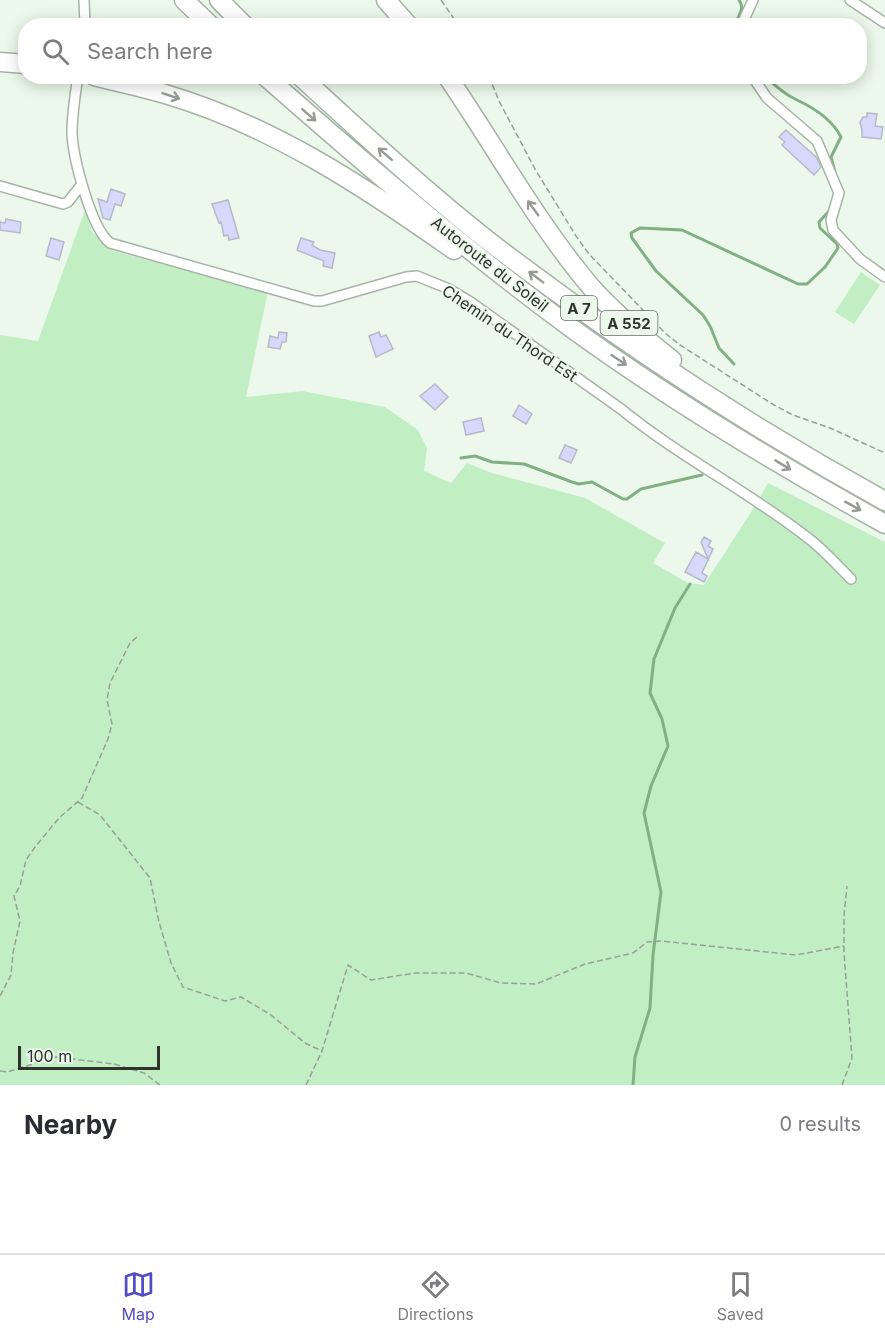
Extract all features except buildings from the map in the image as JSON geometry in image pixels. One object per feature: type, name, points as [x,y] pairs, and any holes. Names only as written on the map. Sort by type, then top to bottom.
[{"type":"highway","points":[[184,0],[203,18]]},
{"type":"highway","points":[[219,0],[237,18]]},
{"type":"highway","points":[[386,0],[402,18]]},
{"type":"highway","points":[[0,62],[18,63]]},
{"type":"highway","points":[[125,84],[175,97],[253,128],[294,148],[332,169],[570,327]]},
{"type":"highway","name":"Autoroute du Soleil","points":[[274,84],[407,199],[570,327],[714,424],[821,489],[885,524]]},
{"type":"highway","name":"Autoroute du Soleil","points":[[309,84],[384,153],[481,235],[577,307],[716,402],[885,501]]},
{"type":"highway","name":"A 552","points":[[452,84],[520,190],[591,286],[620,316],[693,377],[791,439],[885,492]]},
{"type":"street","points":[[84,0],[85,18]]},
{"type":"street","points":[[745,18],[753,0]]},
{"type":"street","points":[[850,0],[885,22]]},
{"type":"street","name":"Chemin du Thord Est","points":[[77,84],[72,135],[82,184],[97,224],[105,239],[110,243],[314,301],[322,301],[412,276],[449,289],[621,409],[644,428],[755,499],[808,538],[851,579]]},
{"type":"street","points":[[757,84],[767,98],[817,141],[839,193],[831,220],[833,230],[860,259],[885,278]]},
{"type":"street","points":[[0,186],[63,204],[68,202],[82,184]]},
{"type":"path","points":[[441,0],[453,18]]},
{"type":"path","points":[[492,84],[535,169],[576,236],[589,254],[665,333],[774,405],[885,453]]},
{"type":"path","points":[[0,996],[11,975],[20,921],[15,896],[20,886],[26,860],[58,818],[82,798],[108,739],[112,724],[107,700],[110,683],[130,643],[137,638]]},
{"type":"path","points":[[77,802],[100,815],[150,878],[168,952],[183,987],[225,1001],[241,997],[271,1015],[304,1043],[322,1051]]},
{"type":"path","points":[[842,1085],[852,1058],[844,946],[847,886]]},
{"type":"path","points":[[306,1085],[322,1051],[348,965],[371,980],[415,973],[466,973],[501,983],[536,984],[585,964],[633,953],[647,942],[661,941],[796,955],[844,946]]},
{"type":"path","points":[[0,1071],[7,1072],[56,1057],[114,1064],[144,1073],[160,1085]]},
{"type":"green space","points":[[85,210],[92,232],[113,251],[268,291],[246,397],[302,391],[385,407],[418,430],[427,448],[424,471],[451,483],[467,463],[492,473],[585,498],[665,543],[653,563],[688,583],[704,585],[768,483],[885,542],[885,1085],[0,1085],[0,335],[38,341]]},
{"type":"green space","points":[[861,272],[880,285],[854,324],[835,312]]},
{"type":"waterway","points":[[738,18],[742,7],[739,0]]},
{"type":"waterway","points":[[774,84],[784,93],[822,115],[833,125],[841,137],[831,157],[835,172]]},
{"type":"waterway","points":[[734,364],[719,348],[703,315],[656,271],[632,238],[631,233],[640,228],[682,230],[798,284],[807,284],[825,267],[838,248],[837,244],[820,228],[819,222],[830,210]]},
{"type":"waterway","points":[[461,458],[475,456],[492,462],[524,464],[579,484],[592,482],[623,499],[627,499],[641,489],[702,475]]},
{"type":"waterway","points":[[633,1085],[635,1057],[650,1008],[653,955],[661,892],[644,813],[651,786],[668,746],[662,719],[650,693],[654,659],[675,608],[690,584]]}]
